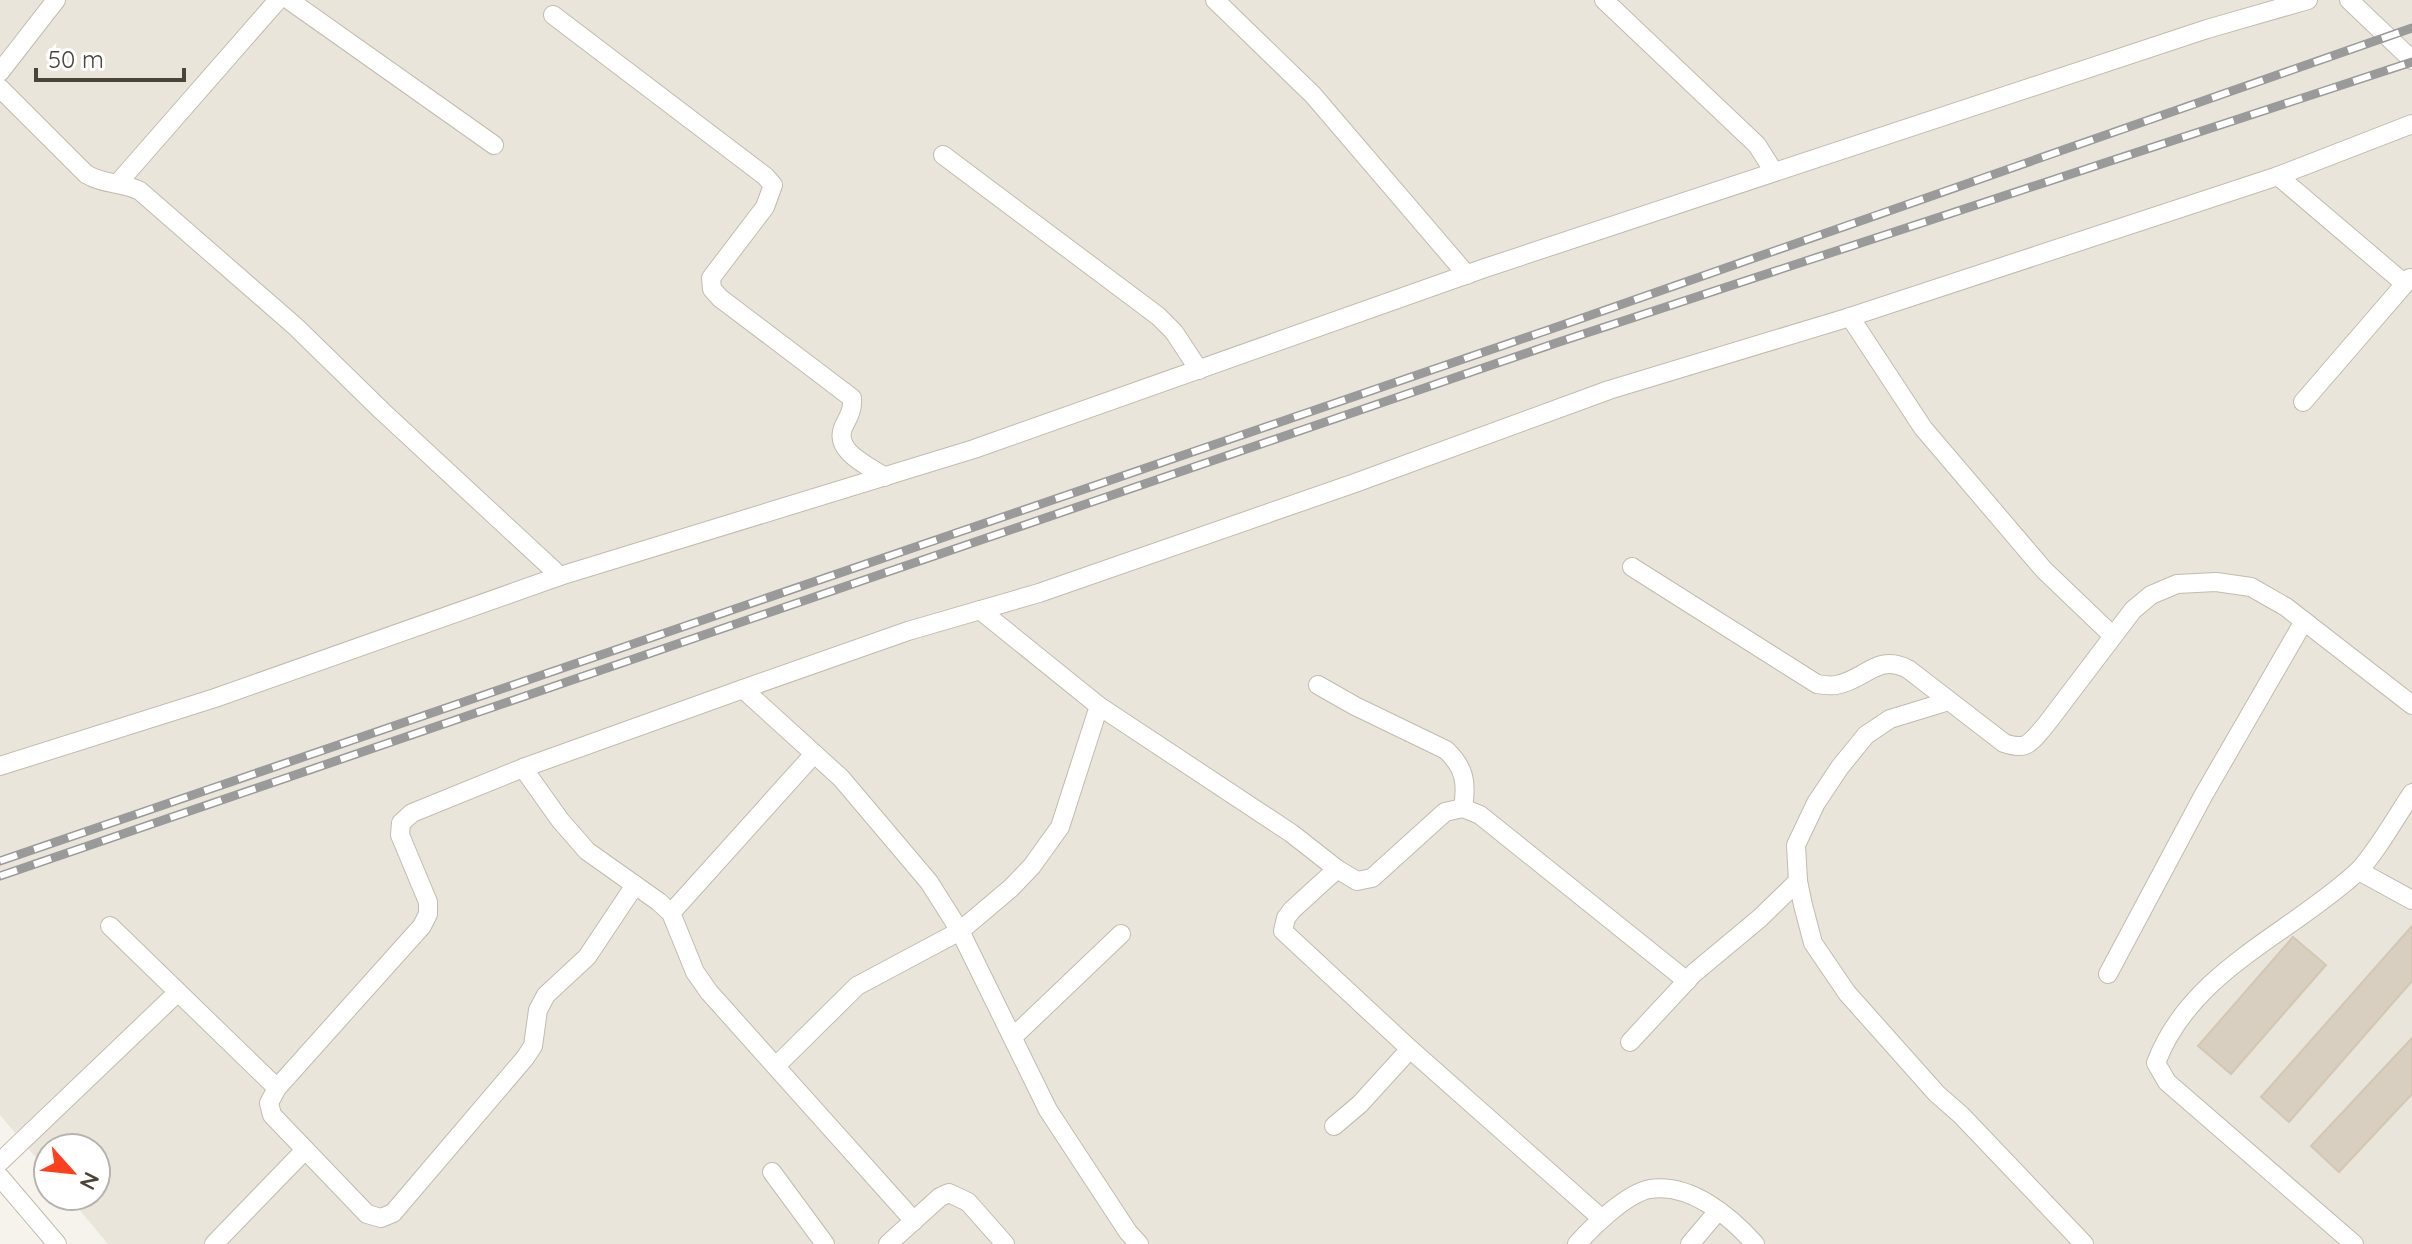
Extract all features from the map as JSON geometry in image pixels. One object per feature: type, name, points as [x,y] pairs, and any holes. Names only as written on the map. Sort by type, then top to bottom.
[{"type":"street","points":[[0,72],[56,0]]},
{"type":"street","points":[[118,183],[278,0]]},
{"type":"street","points":[[289,0],[494,145]]},
{"type":"street","points":[[1215,0],[1313,95],[1467,275]]},
{"type":"street","points":[[1604,0],[1757,145],[1774,172]]},
{"type":"street","points":[[0,766],[215,698],[560,576],[974,449],[1467,275],[2207,29],[2308,0]]},
{"type":"street","points":[[2349,0],[2412,60]]},
{"type":"street","points":[[553,15],[773,185],[765,207],[711,278],[712,289],[852,398],[853,408],[842,430],[842,442],[846,451],[885,477]]},
{"type":"street","points":[[0,88],[86,174],[96,180],[118,183],[140,191],[261,296],[560,576]]},
{"type":"street","points":[[635,885],[587,957],[546,995],[538,1010],[533,1046],[525,1058],[393,1213],[381,1218],[367,1214],[272,1115],[269,1103],[277,1088],[422,926],[428,914],[428,902],[400,835],[401,823],[412,813],[523,768],[908,631],[1039,593],[1609,390],[1850,317],[2278,176],[2412,124]]},
{"type":"street","points":[[943,155],[1158,316],[1174,332],[1199,370]]},
{"type":"street","points":[[2278,176],[2408,280],[2303,402]]},
{"type":"street","points":[[1850,317],[1923,428],[2044,570],[2113,636]]},
{"type":"street","points":[[1632,567],[1817,684],[1835,686],[1852,680],[1878,664],[1897,663],[2004,743],[2017,748],[2028,744],[2060,707],[2133,610],[2151,595],[2177,584],[2216,582],[2251,587],[2304,621],[2412,705]]},
{"type":"street","points":[[980,610],[1099,706],[1291,833],[1357,881],[1372,878],[1445,812],[1463,808],[1480,815],[1687,981]]},
{"type":"street","points":[[2108,974],[2203,796],[2304,621]]},
{"type":"street","points":[[1318,685],[1446,750],[1457,761],[1463,774],[1466,789],[1463,808]]},
{"type":"street","points":[[743,689],[841,778],[929,882],[960,931],[1048,1110],[1128,1240]]},
{"type":"street","points":[[1949,701],[1890,719],[1866,735],[1816,803],[1796,845],[1798,881],[1813,943],[1847,993],[1937,1094],[2084,1244]]},
{"type":"street","points":[[776,1066],[857,986],[960,931],[1032,866],[1060,827],[1099,706]]},
{"type":"street","points":[[671,913],[814,754]]},
{"type":"street","points":[[523,768],[587,851],[671,913],[695,972],[709,992],[914,1221]]},
{"type":"street","points":[[2354,1244],[2167,1082],[2156,1063],[2165,1039],[2202,990],[2359,871],[2412,793]]},
{"type":"street","points":[[1337,869],[1292,910],[1283,931],[1410,1049],[1601,1218]]},
{"type":"street","points":[[2359,871],[2412,900]]},
{"type":"street","points":[[1630,1042],[1687,981],[1798,881]]},
{"type":"street","points":[[110,926],[277,1088]]},
{"type":"street","points":[[1013,1037],[1121,934]]},
{"type":"street","points":[[0,1162],[178,992]]},
{"type":"street","points":[[1334,1126],[1360,1104],[1410,1049]]},
{"type":"street","points":[[214,1244],[305,1150]]},
{"type":"street","points":[[772,1172],[825,1244]]},
{"type":"street","points":[[0,1177],[57,1244]]},
{"type":"street","points":[[1577,1244],[1601,1218],[1647,1189],[1678,1188],[1718,1211],[1755,1244]]},
{"type":"street","points":[[888,1244],[940,1197],[949,1193],[968,1202],[1005,1244]]},
{"type":"street","points":[[1690,1244],[1718,1211]]},
{"type":"shaded area","points":[[0,0],[2412,0],[2412,1244],[108,1244],[81,1212],[112,1212],[112,1132],[32,1132],[32,1153],[0,1115]]},
{"type":"building","points":[[2412,926],[2412,981],[2289,1122],[2261,1097]]},
{"type":"building","points":[[2293,937],[2326,965],[2231,1074],[2198,1046]]},
{"type":"building","points":[[2412,1038],[2412,1094],[2339,1172],[2311,1146]]},
{"type":"railway","points":[[0,861],[1551,329],[2412,28]]},
{"type":"railway","points":[[0,876],[1556,343],[2412,62]]}]
